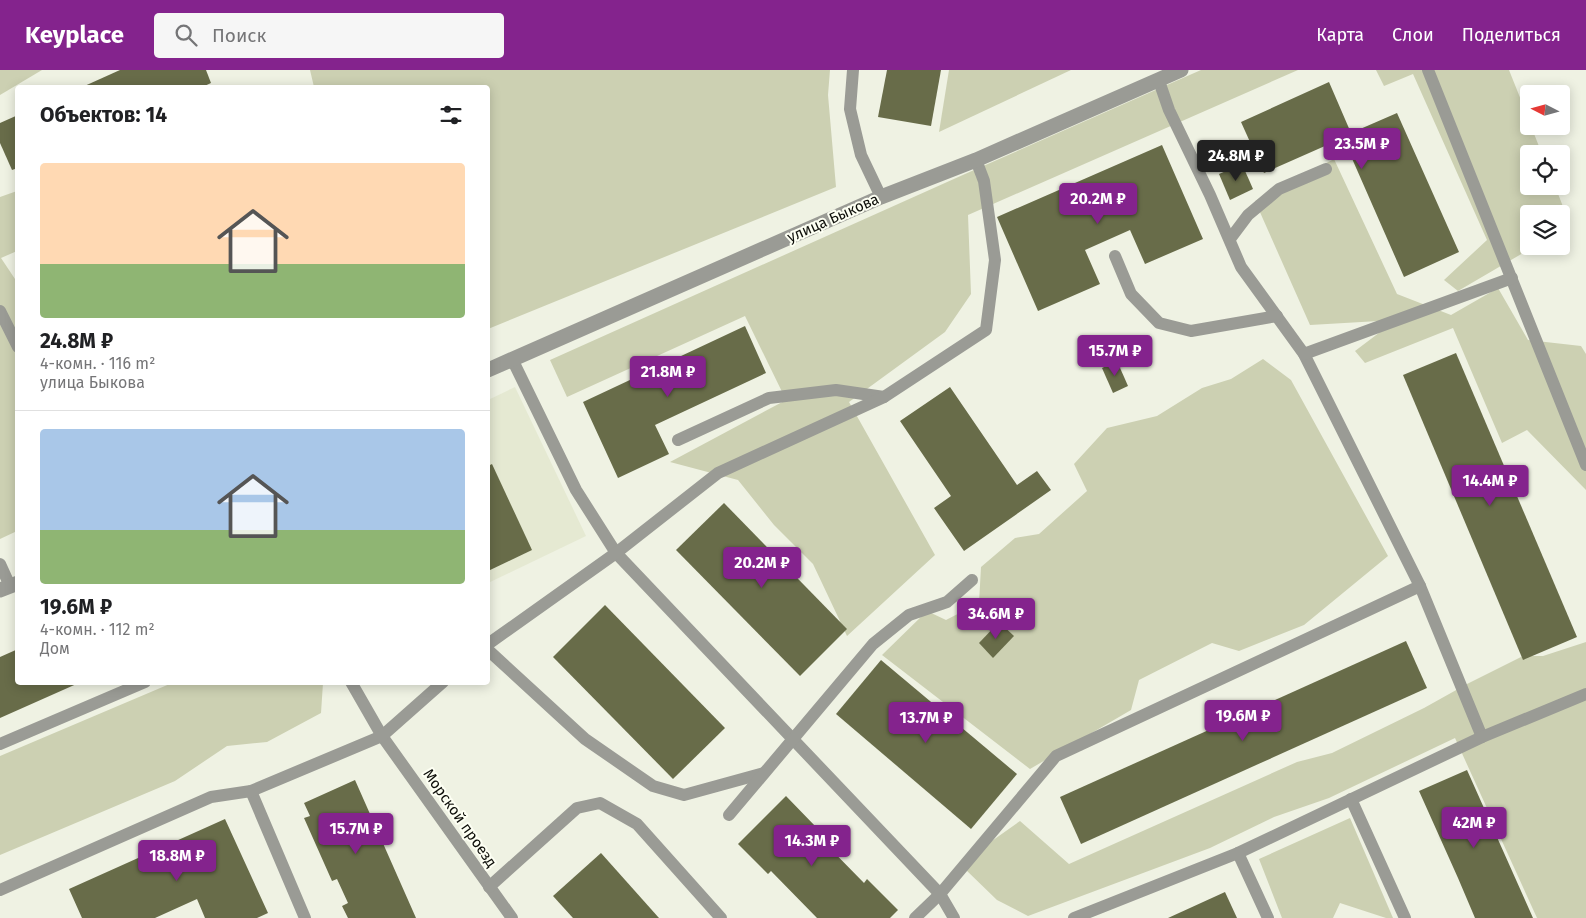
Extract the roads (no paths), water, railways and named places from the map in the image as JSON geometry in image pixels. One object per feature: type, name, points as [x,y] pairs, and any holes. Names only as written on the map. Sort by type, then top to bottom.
[{"type":"street","name":"улица Быкова","points":[[490,369],[882,197],[976,160],[1181,70]]},
{"type":"lane","points":[[853,70],[850,108],[861,155],[882,197]]},
{"type":"lane","points":[[1428,70],[1586,464]]},
{"type":"lane","points":[[1159,81],[1169,110],[1241,266],[1304,354],[1420,586],[1482,737]]},
{"type":"lane","points":[[490,643],[616,554],[718,473],[884,397],[986,330],[995,260],[984,181],[976,160]]},
{"type":"lane","points":[[1230,240],[1248,215],[1280,189],[1326,169]]},
{"type":"lane","points":[[1115,256],[1131,294],[1160,323],[1191,332],[1277,316]]},
{"type":"lane","points":[[1304,354],[1512,278]]},
{"type":"lane","points":[[0,311],[15,341]]},
{"type":"lane","points":[[512,359],[576,490],[616,554],[940,894],[954,918]]},
{"type":"lane","points":[[678,440],[769,398],[836,390],[884,397]]},
{"type":"lane","points":[[0,564],[9,586]]},
{"type":"lane","points":[[729,815],[873,644],[909,616],[947,602],[972,580]]},
{"type":"lane","points":[[915,918],[940,894],[1056,756],[1420,586]]},
{"type":"lane","points":[[490,652],[585,739],[653,786],[684,795],[764,773]]},
{"type":"lane","points":[[0,744],[138,685]]},
{"type":"lane","name":"Морской проезд","points":[[353,685],[382,736],[512,918]]},
{"type":"lane","points":[[0,890],[211,797],[251,791],[382,736],[440,685]]},
{"type":"lane","points":[[1074,918],[1238,853],[1482,737],[1586,694]]},
{"type":"lane","points":[[251,791],[305,918]]},
{"type":"lane","points":[[1352,799],[1405,918]]},
{"type":"lane","points":[[490,887],[578,808],[600,803],[637,824],[721,918]]},
{"type":"lane","points":[[1238,853],[1268,918]]}]
